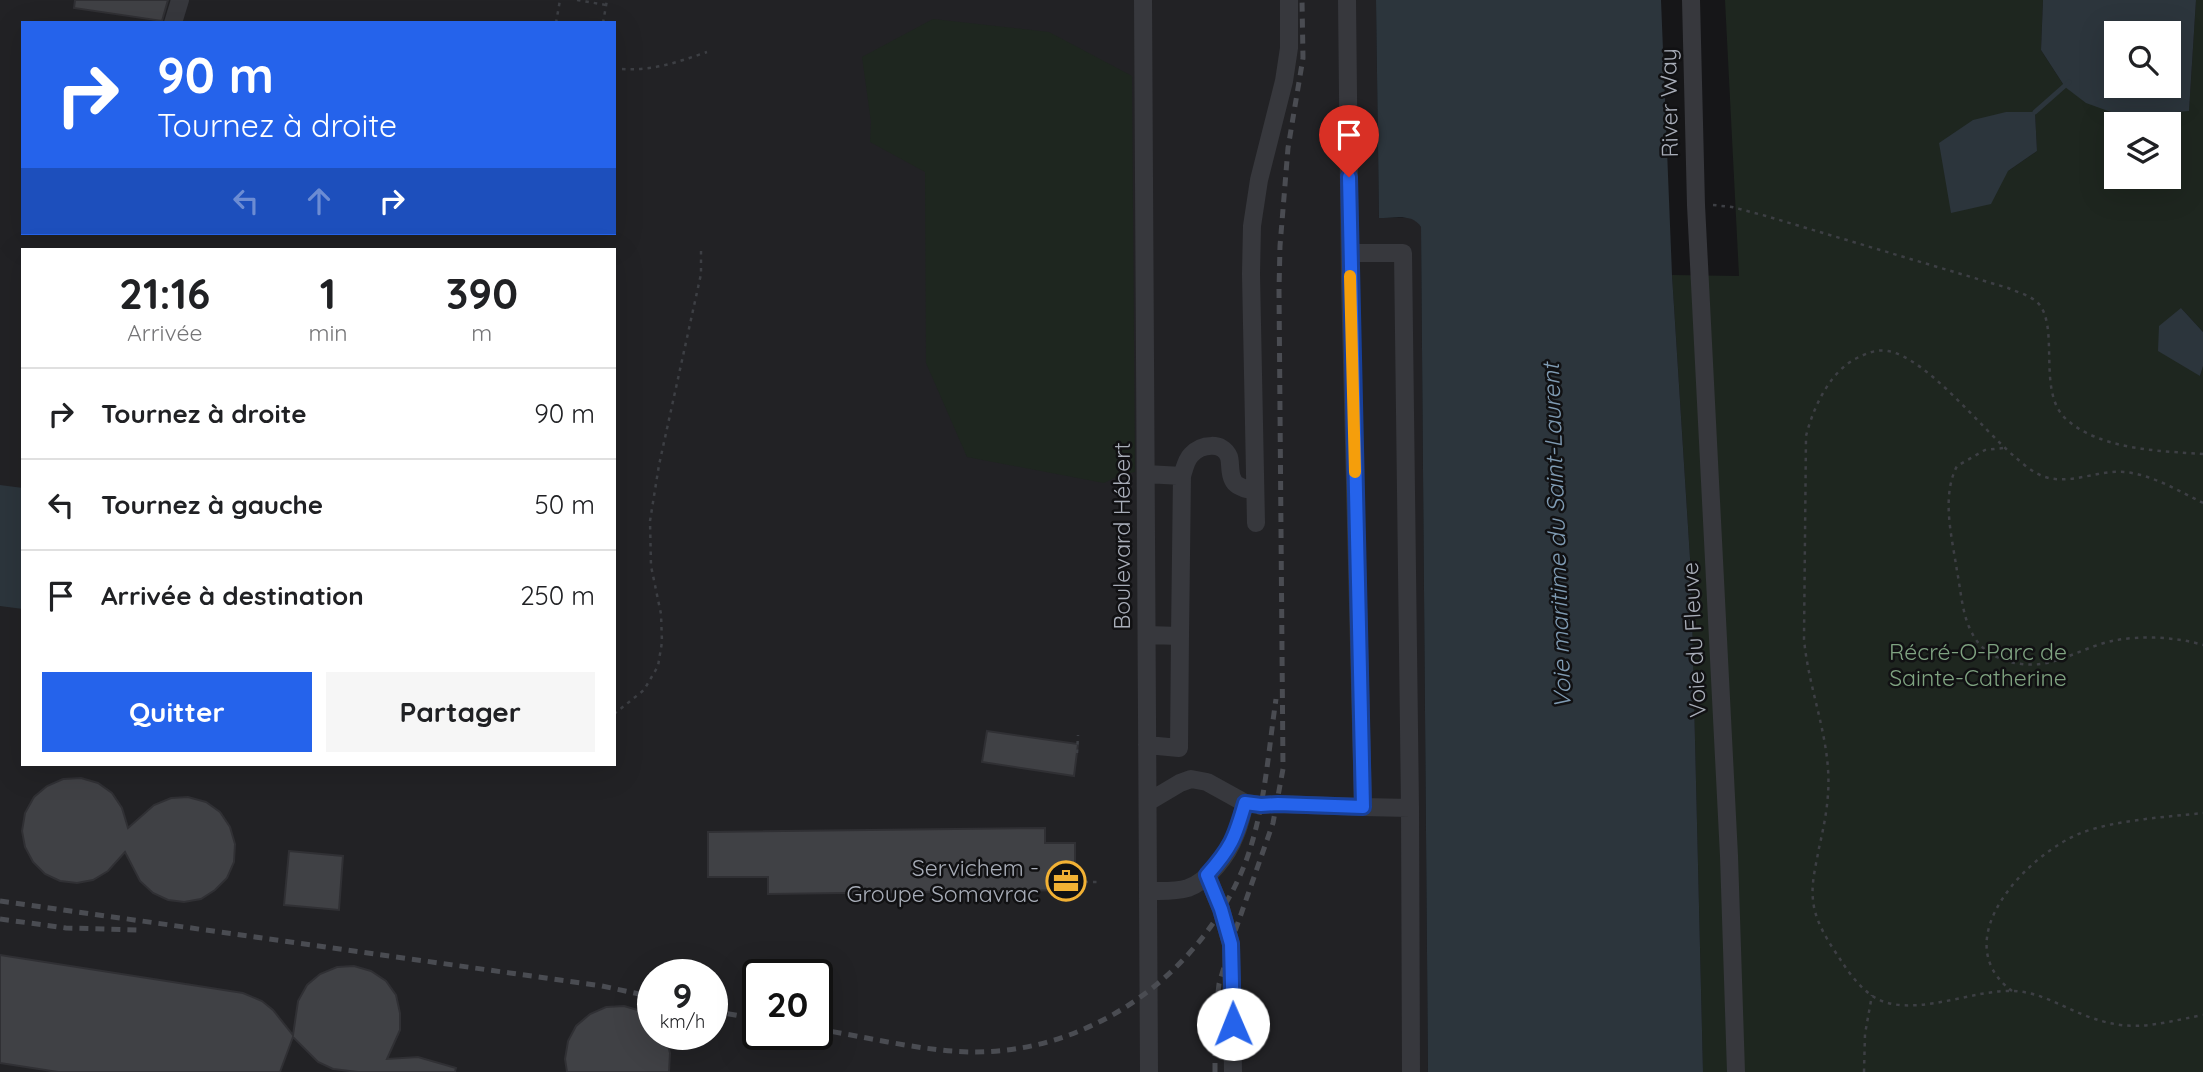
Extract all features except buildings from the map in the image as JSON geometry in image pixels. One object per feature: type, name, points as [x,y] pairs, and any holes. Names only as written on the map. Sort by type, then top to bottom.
[{"type":"street","points":[[174,21],[180,0]]},
{"type":"street","name":"Boulevard Hébert","points":[[1143,0],[1149,1072]]},
{"type":"street","points":[[1256,523],[1252,226],[1259,180],[1284,81],[1289,48],[1289,0]]},
{"type":"street","points":[[1347,0],[1363,807]]},
{"type":"street","name":"River Way","points":[[1691,0],[1696,205]]},
{"type":"street","name":"Voie du Fleuve","points":[[1696,205],[1729,856],[1736,1072]]},
{"type":"street","points":[[1350,253],[1403,253],[1411,1072]]},
{"type":"street","points":[[1147,746],[1179,748],[1182,476],[1190,456],[1203,447],[1223,449],[1229,456],[1232,479],[1238,486],[1246,489],[1255,485]]},
{"type":"street","points":[[1146,474],[1182,476]]},
{"type":"street","points":[[1147,635],[1180,636]]},
{"type":"street","points":[[1149,802],[1191,779],[1207,782],[1245,803],[1410,808]]},
{"type":"street","points":[[1149,891],[1190,887],[1207,875],[1225,855],[1235,836],[1245,803]]},
{"type":"street","points":[[1207,875],[1231,944],[1233,1072]]},
{"type":"path","points":[[556,21],[560,0]]},
{"type":"path","points":[[577,0],[606,2],[603,21]]},
{"type":"path","points":[[622,69],[642,70],[707,52]]},
{"type":"path","points":[[1696,205],[1732,207],[1766,216],[2028,296],[2037,303],[2046,323],[2051,387],[2054,402],[2063,417],[2079,429],[2108,441],[2146,450],[2203,454]]},
{"type":"path","points":[[616,712],[644,690],[658,666],[662,642],[651,566],[650,520],[659,465],[701,274],[701,247]]},
{"type":"path","points":[[2203,503],[2151,480],[2124,472],[2061,479],[2044,477],[2005,448],[1927,372],[1890,351],[1879,351],[1852,361],[1838,373],[1811,417],[1806,436],[1804,639],[1808,670],[1826,747],[1829,790],[1813,901],[1816,917],[1852,978],[1872,995],[1888,1003],[1901,1005],[2012,991],[2043,998],[2084,1015],[2127,1027],[2152,1026],[2203,1015]]},
{"type":"path","points":[[2005,448],[1985,450],[1956,466],[1948,489],[1954,550],[1967,621],[1980,645],[1992,655],[2004,660],[2040,664],[2114,640],[2163,639],[2203,645]]},
{"type":"path","points":[[1077,753],[1078,735]]},
{"type":"path","points":[[2012,991],[1995,974],[1988,957],[1986,931],[1999,904],[2038,859],[2057,845],[2098,828],[2203,813]]},
{"type":"path","points":[[1076,882],[1097,882]]},
{"type":"path","points":[[1864,1072],[1865,1034],[1872,995]]},
{"type":"shaded area","points":[[0,0],[1376,0],[1379,218],[1410,218],[1421,227],[1428,1072],[0,1072]]},
{"type":"green space","name":"Récré-O-Parc de Sainte-Catherine","points":[[1725,0],[2043,0],[2041,50],[2065,87],[2104,94],[2104,98],[2124,98],[2189,110],[2196,0],[2203,0],[2203,332],[2181,308],[2200,376],[2203,366],[2203,1072],[1703,1072],[1691,574],[1672,275],[1739,276]],"holes":[[[2035,112],[2037,151],[2008,171]]]},
{"type":"green space","points":[[933,19],[1049,32],[1132,76],[1135,472],[1120,475],[1104,483],[967,457],[926,363],[925,172],[870,142],[871,122],[862,57]]},
{"type":"water","name":"Voie maritime du Saint-Laurent","points":[[1376,0],[1661,0],[1672,275],[1691,574],[1703,1072],[1428,1072],[1421,227],[1408,218],[1379,218]]},
{"type":"water","points":[[2043,0],[2196,0],[2189,111],[2111,112],[2086,103],[2065,87],[2041,50]]},
{"type":"water","points":[[2006,112],[2035,112],[2037,151],[2008,171],[1991,204],[1951,213],[1939,143],[1973,120]]},
{"type":"water","points":[[2181,308],[2203,332],[2203,366],[2200,376],[2158,351],[2159,326]]},
{"type":"water","points":[[0,485],[21,488],[21,609],[0,606]]},
{"type":"waterway","points":[[2035,112],[2069,82]]},
{"type":"railway","points":[[1215,1072],[1215,1018],[1219,984],[1273,823],[1283,769],[1280,246],[1288,148],[1303,58],[1302,0]]},
{"type":"railway","points":[[833,1032],[937,1050],[975,1052],[1019,1048],[1062,1038],[1102,1021],[1139,998],[1173,970],[1203,937],[1227,901],[1246,861],[1262,801],[1276,699]]},
{"type":"railway","points":[[0,901],[602,986],[637,994]]},
{"type":"railway","points":[[0,919],[66,928],[140,930]]},
{"type":"railway","points":[[728,1014],[742,1016]]},
{"type":"slow traffic","points":[[1350,276],[1355,472]]},
{"type":"place","name":"Servichem - Groupe Somavrac","points":[[1066,881]]},
{"type":"route","points":[[1233,1024],[1231,944],[1207,875],[1225,855],[1235,836],[1245,803],[1363,807],[1349,177]]}]
